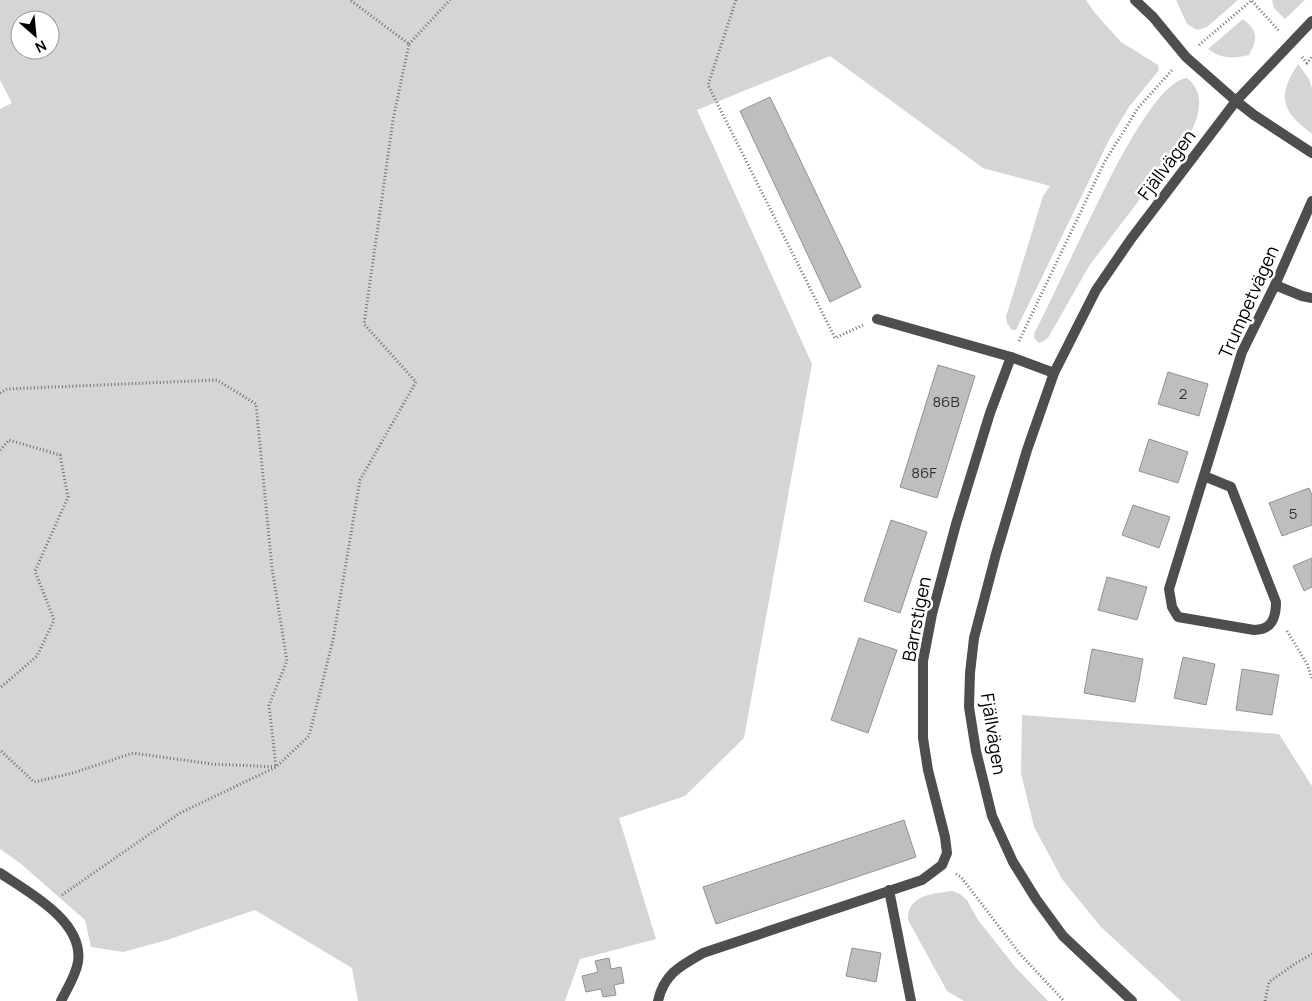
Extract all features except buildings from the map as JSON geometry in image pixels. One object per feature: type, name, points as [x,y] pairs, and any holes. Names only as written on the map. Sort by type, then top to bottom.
[{"type":"street","points":[[1135,0],[1153,17],[1186,57],[1236,101],[1312,153]]},
{"type":"street","name":"Fjällvägen","points":[[1132,1001],[1063,936],[1036,899],[1013,862],[992,816],[976,751],[969,706],[974,638],[996,554],[1027,450],[1054,374],[1096,290],[1137,231],[1236,101],[1312,22]]},
{"type":"street","name":"Trumpetvägen","points":[[1276,616],[1272,623],[1263,630],[1178,617],[1172,607],[1169,589],[1242,352],[1275,285],[1312,201]]},
{"type":"street","points":[[1275,285],[1312,298]]},
{"type":"street","points":[[877,319],[1011,357],[1054,374]]},
{"type":"street","name":"Barrstigen","points":[[942,865],[947,853],[946,845],[928,770],[923,738],[923,661],[932,614],[956,524],[990,413],[1011,357]]},
{"type":"street","points":[[1204,476],[1231,487],[1276,602],[1276,616]]},
{"type":"street","points":[[658,1001],[661,987],[676,968],[703,953],[922,880],[942,865]]},
{"type":"street","points":[[0,872],[48,905],[74,935],[78,950],[78,963],[61,1001]]},
{"type":"street","points":[[889,890],[911,1001]]},
{"type":"path","points":[[350,0],[409,44]]},
{"type":"path","points":[[48,905],[180,813],[276,767],[309,736],[333,640],[360,480],[416,382],[364,324],[393,120],[409,44],[450,0]]},
{"type":"path","points":[[736,0],[708,85],[835,338],[877,319]]},
{"type":"path","points":[[1197,47],[1252,0]]},
{"type":"path","points":[[1307,63],[1312,57]]},
{"type":"path","points":[[1011,357],[1104,163],[1120,134],[1138,108],[1172,70]]},
{"type":"path","points":[[0,393],[7,389],[217,380],[256,404],[272,568],[287,661],[269,705],[276,767]]},
{"type":"path","points":[[0,450],[9,440],[60,455],[68,497],[35,571],[54,620],[37,656],[0,688]]},
{"type":"path","points":[[1276,616],[1303,658],[1312,679]]},
{"type":"path","points":[[0,750],[34,782],[73,773],[133,753],[212,764],[276,767]]},
{"type":"path","points":[[942,865],[961,877],[1020,954],[1064,1001]]},
{"type":"path","points":[[1265,1001],[1268,982],[1312,954]]},
{"type":"shaded area","points":[[0,0],[1086,0],[1121,42],[1158,65],[1159,70],[1129,107],[1110,138],[1016,330],[1012,330],[1007,323],[1006,317],[1043,196],[1050,186],[983,168],[830,56],[697,110],[812,364],[744,738],[685,796],[619,818],[656,939],[580,959],[565,1001],[358,1001],[352,968],[255,910],[167,940],[123,952],[91,947],[85,920],[20,863],[0,849],[0,109],[12,103],[0,80]]},
{"type":"shaded area","points":[[1176,0],[1238,0],[1207,27],[1197,30],[1187,24]]},
{"type":"shaded area","points":[[1272,0],[1305,0],[1285,19],[1274,8]]},
{"type":"shaded area","points":[[1243,19],[1252,27],[1255,35],[1254,44],[1249,55],[1228,57],[1218,55],[1208,49]]},
{"type":"shaded area","points":[[1298,64],[1309,79],[1312,88],[1312,134],[1294,118],[1285,103],[1287,86]]},
{"type":"shaded area","points":[[1187,78],[1193,84],[1199,96],[1197,118],[1191,132],[1089,266],[1048,338],[1039,343],[1035,339],[1034,334],[1126,147],[1158,100],[1173,85]]},
{"type":"shaded area","points":[[1022,715],[1279,734],[1312,786],[1312,1001],[1181,1001],[1100,926],[1062,879],[1034,827],[1021,773]]},
{"type":"shaded area","points":[[952,891],[960,894],[967,900],[978,920],[1016,968],[1048,1001],[964,1001],[947,991],[908,920],[912,905],[922,897]]}]
